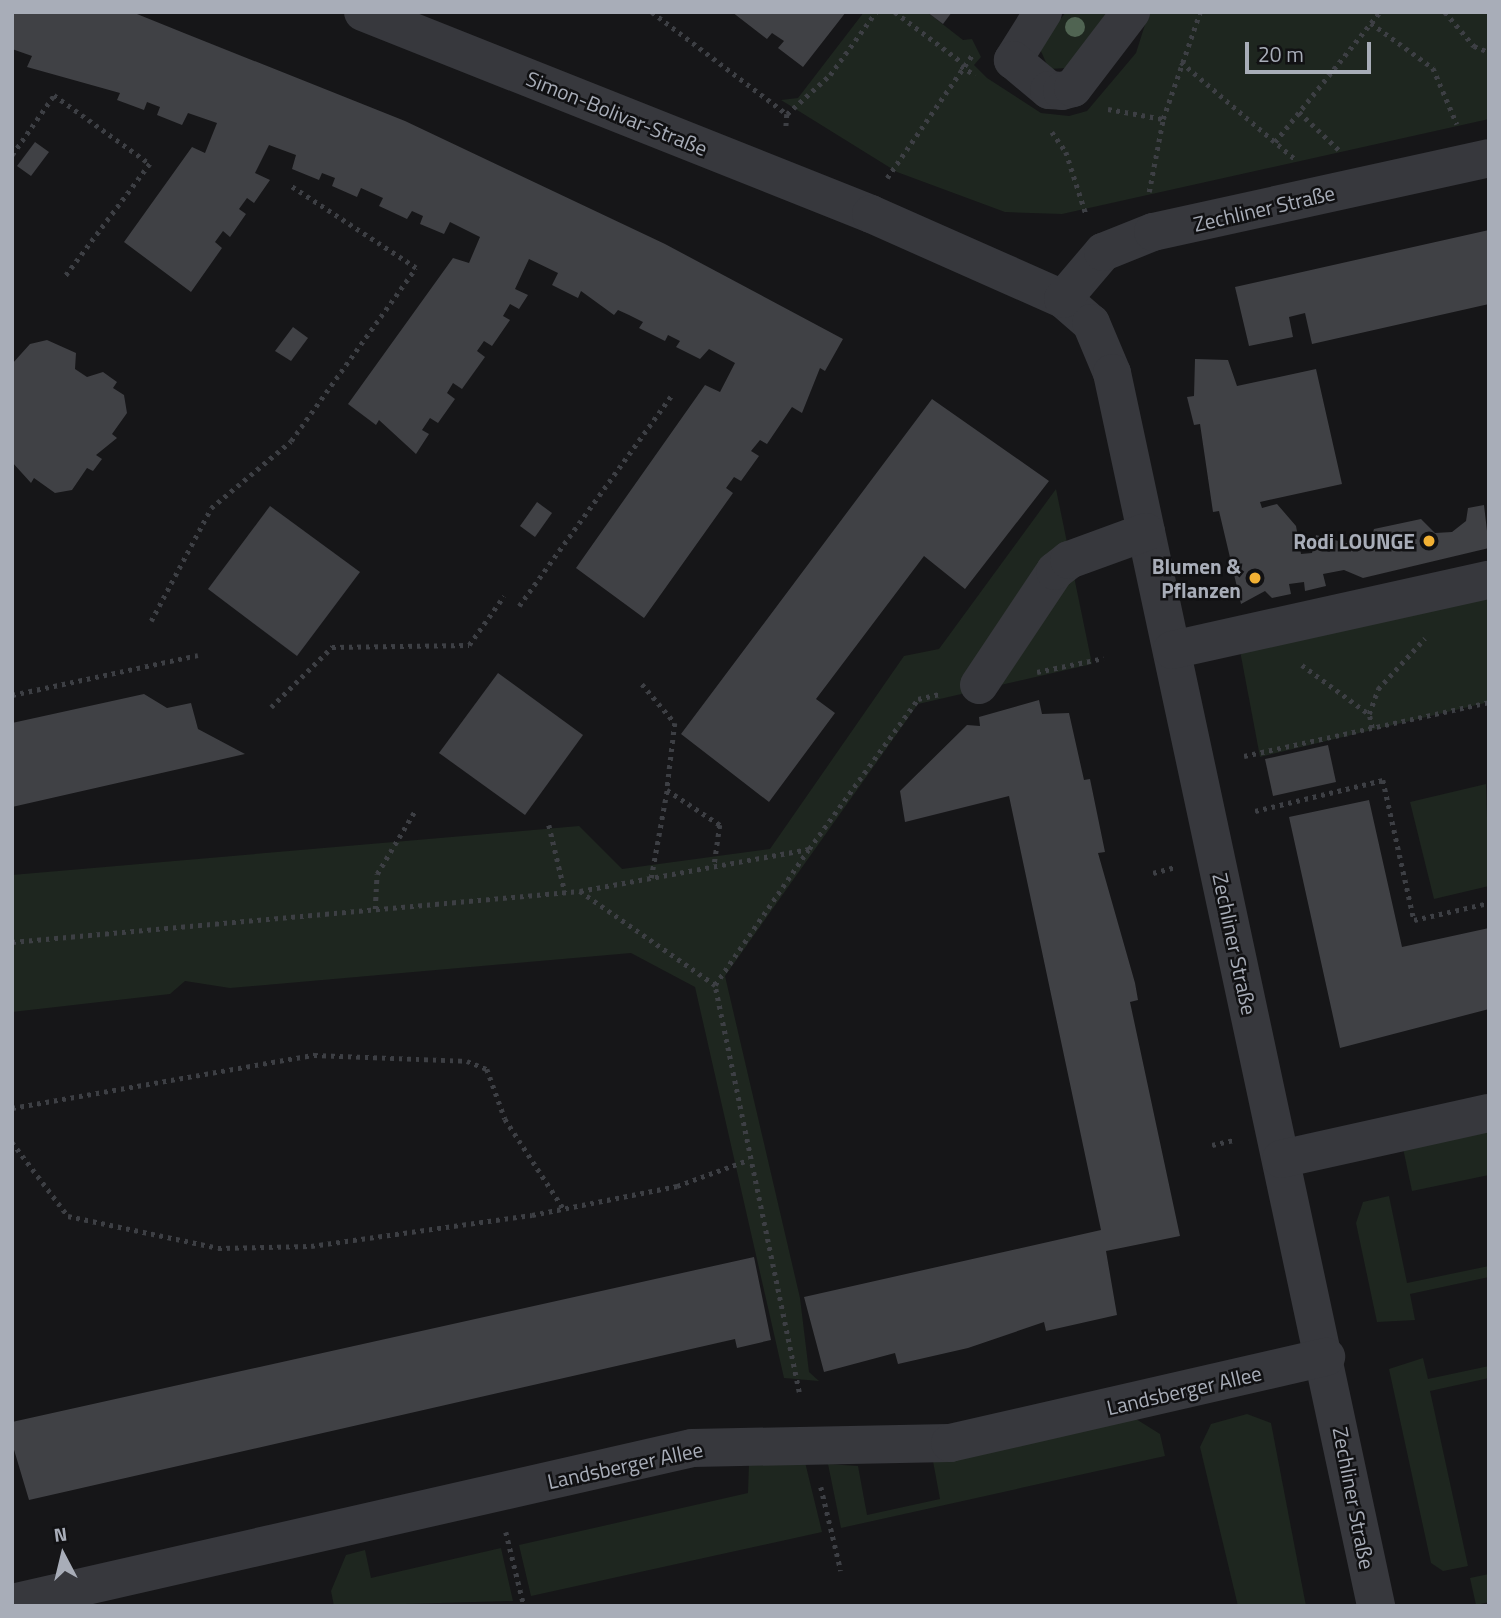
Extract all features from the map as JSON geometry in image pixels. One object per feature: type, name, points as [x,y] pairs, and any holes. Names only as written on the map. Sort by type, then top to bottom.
[{"type":"street","name":"Simon-Bolivar-Straße","points":[[363,12],[871,214]]},
{"type":"street","points":[[1043,12],[1016,47],[1019,69],[1049,90],[1073,88],[1131,12]]},
{"type":"street","name":"Zechliner Straße","points":[[1062,299],[1103,252],[1153,232],[1489,158]]},
{"type":"street","name":"Zechliner Straße","points":[[871,214],[1062,299],[1091,323],[1106,350],[1326,1357],[1376,1606]]},
{"type":"street","points":[[979,685],[1055,571],[1069,560],[1146,533]]},
{"type":"street","points":[[1172,650],[1489,580]]},
{"type":"street","points":[[1281,1159],[1489,1113]]},
{"type":"street","name":"Landsberger Allee","points":[[12,1603],[692,1448],[950,1443],[1326,1357]]},
{"type":"path","points":[[652,12],[787,114]]},
{"type":"path","points":[[786,129],[787,114],[830,75],[876,12]]},
{"type":"path","points":[[895,12],[963,63]]},
{"type":"path","points":[[1149,200],[1163,118],[1200,12]]},
{"type":"path","points":[[1275,142],[1380,12]]},
{"type":"path","points":[[1445,12],[1474,46],[1489,52]]},
{"type":"path","points":[[1371,23],[1433,68],[1459,130]]},
{"type":"path","points":[[871,214],[887,178],[963,63],[970,55],[1016,47]]},
{"type":"path","points":[[1181,62],[1302,166]]},
{"type":"path","points":[[12,155],[54,95],[150,164],[64,278]]},
{"type":"path","points":[[1104,109],[1163,118]]},
{"type":"path","points":[[1299,112],[1346,156]]},
{"type":"path","points":[[1046,123],[1066,152],[1086,216]]},
{"type":"path","points":[[151,621],[211,508],[291,442],[416,268],[289,186]]},
{"type":"path","points":[[519,606],[672,395]]},
{"type":"path","points":[[271,706],[332,647],[469,645],[504,596]]},
{"type":"path","points":[[1369,714],[1401,657],[1431,630]]},
{"type":"path","points":[[1257,631],[1369,714],[1372,728]]},
{"type":"path","points":[[12,695],[198,654]]},
{"type":"path","points":[[642,684],[675,723],[652,878]]},
{"type":"path","points":[[1244,755],[1489,702]]},
{"type":"path","points":[[1255,811],[1383,780],[1414,920],[1489,903]]},
{"type":"path","points":[[667,790],[720,825],[713,867]]},
{"type":"path","points":[[715,985],[808,849],[842,808]]},
{"type":"path","points":[[375,909],[377,874],[416,809]]},
{"type":"path","points":[[549,825],[565,892]]},
{"type":"path","points":[[12,942],[580,891],[808,849]]},
{"type":"path","points":[[580,891],[715,985],[748,1160],[799,1392]]},
{"type":"path","points":[[12,1108],[314,1055],[467,1061],[487,1069],[505,1119],[564,1209]]},
{"type":"path","points":[[12,1142],[68,1216],[218,1248],[311,1246],[564,1209],[677,1186],[748,1160]]},
{"type":"path","points":[[812,1446],[841,1571]]},
{"type":"path","points":[[497,1494],[524,1606]]},
{"type":"shaded area","points":[[864,12],[927,12],[963,40],[972,39],[981,57],[974,65],[987,78],[1041,113],[1069,116],[1087,111],[1136,53],[1149,12],[1489,12],[1489,119],[1062,214],[1005,212],[897,172],[781,100],[798,98]]},
{"type":"shaded area","points":[[1066,12],[1107,12],[1067,68],[1049,69],[1039,47]]},
{"type":"shaded area","points":[[1056,489],[1092,664],[918,704],[725,976],[800,1298],[809,1372],[819,1381],[784,1378],[695,987],[631,953],[230,988],[185,981],[170,994],[12,1012],[12,875],[579,826],[622,869],[770,849],[904,656],[939,649]]},
{"type":"shaded area","points":[[1489,566],[1489,702],[1260,757],[1235,624]]},
{"type":"shaded area","points":[[1486,784],[1489,886],[1434,899],[1410,802]]},
{"type":"shaded area","points":[[1489,1129],[1489,1175],[1412,1191],[1403,1148]]},
{"type":"shaded area","points":[[1389,1196],[1407,1283],[1489,1266],[1489,1277],[1410,1294],[1415,1320],[1377,1322],[1356,1223],[1363,1202]]},
{"type":"shaded area","points":[[1423,1358],[1428,1379],[1489,1366],[1489,1378],[1430,1391],[1468,1566],[1443,1571],[1431,1563],[1389,1369]]},
{"type":"shaded area","points":[[1247,1414],[1271,1423],[1306,1606],[1238,1606],[1200,1447],[1211,1424]]},
{"type":"shaded area","points":[[1136,1419],[1160,1434],[1165,1456],[841,1528],[828,1464],[858,1466],[867,1515],[940,1499],[933,1461]]},
{"type":"shaded area","points":[[805,1462],[822,1532],[531,1596],[519,1545],[748,1493],[749,1463]]},
{"type":"shaded area","points":[[501,1548],[513,1601],[334,1606],[331,1591],[346,1555],[365,1550],[371,1578]]},
{"type":"shaded area","points":[[1489,1574],[1489,1602],[1476,1605],[1470,1578]]},
{"type":"building","points":[[12,12],[132,12],[405,121],[665,244],[843,339],[825,371],[820,368],[802,413],[792,407],[767,444],[760,440],[751,451],[759,456],[741,481],[734,477],[726,488],[733,493],[644,618],[576,568],[705,385],[720,392],[735,363],[709,349],[700,359],[676,347],[680,341],[668,335],[665,341],[639,328],[643,322],[618,310],[614,315],[581,291],[578,298],[552,285],[558,273],[529,259],[515,289],[528,295],[519,309],[510,304],[503,316],[510,320],[492,346],[484,341],[477,351],[485,357],[462,389],[453,383],[447,393],[455,399],[438,423],[430,418],[422,430],[429,434],[416,454],[379,420],[376,425],[348,404],[453,258],[469,263],[480,237],[450,222],[444,234],[420,224],[423,216],[412,211],[407,219],[379,206],[383,198],[361,188],[357,197],[332,186],[335,178],[322,173],[319,180],[292,169],[296,155],[269,145],[255,173],[270,180],[254,203],[247,198],[239,209],[246,214],[230,237],[223,231],[215,242],[222,248],[191,292],[124,242],[192,147],[205,153],[217,123],[188,113],[182,125],[157,115],[160,107],[147,102],[144,110],[117,100],[120,93],[27,67],[32,56],[12,49]]},
{"type":"building","points":[[732,12],[846,12],[803,67],[778,48],[784,41],[772,33],[767,39]]},
{"type":"building","points":[[927,12],[952,12],[943,24]]},
{"type":"building","points":[[35,142],[49,152],[31,176],[17,166]]},
{"type":"building","points":[[1489,230],[1489,304],[1312,344],[1305,313],[1289,317],[1293,337],[1249,346],[1235,287]]},
{"type":"building","points":[[293,327],[308,338],[291,361],[275,351]]},
{"type":"building","points":[[47,340],[76,353],[75,369],[87,377],[103,372],[117,382],[113,388],[124,395],[127,413],[112,434],[117,438],[96,455],[102,459],[93,471],[87,468],[72,490],[55,493],[34,478],[31,483],[12,462],[12,364],[30,344]]},
{"type":"building","points":[[1195,359],[1228,360],[1237,386],[1316,369],[1342,484],[1260,502],[1262,508],[1277,504],[1296,526],[1301,554],[1312,553],[1316,535],[1368,549],[1374,529],[1421,519],[1435,533],[1452,532],[1466,521],[1468,508],[1484,505],[1489,548],[1363,578],[1344,570],[1323,574],[1326,586],[1305,591],[1304,582],[1289,584],[1291,594],[1272,598],[1265,591],[1241,604],[1219,511],[1213,512],[1200,424],[1194,425],[1187,397],[1194,396]]},
{"type":"building","points":[[932,399],[1049,481],[965,589],[924,556],[816,699],[835,713],[769,802],[681,734]]},
{"type":"building","points":[[537,502],[552,513],[535,537],[520,526]]},
{"type":"building","points":[[270,506],[360,572],[297,656],[208,589]]},
{"type":"building","points":[[498,673],[583,735],[525,815],[439,753]]},
{"type":"building","points":[[144,694],[167,708],[191,703],[198,729],[245,754],[12,807],[12,723]]},
{"type":"building","points":[[1039,700],[1042,714],[1069,713],[1084,780],[1090,779],[1105,852],[1098,853],[1135,983],[1138,1000],[1130,1002],[1180,1236],[1106,1251],[1117,1315],[1046,1331],[1044,1322],[968,1348],[898,1364],[895,1353],[824,1372],[804,1297],[1101,1230],[1009,796],[905,822],[900,791],[967,725],[980,726],[979,717]]},
{"type":"building","points":[[1328,745],[1336,782],[1273,796],[1265,759]]},
{"type":"building","points":[[1369,800],[1402,947],[1489,928],[1489,1009],[1340,1048],[1289,817]]},
{"type":"building","points":[[754,1257],[771,1340],[737,1348],[735,1339],[29,1500],[12,1443],[12,1422]]},
{"type":"place","name":"Rodi LOUNGE","points":[[1429,541]]},
{"type":"place","name":"Blumen & Pflanzen","points":[[1255,578]]}]
